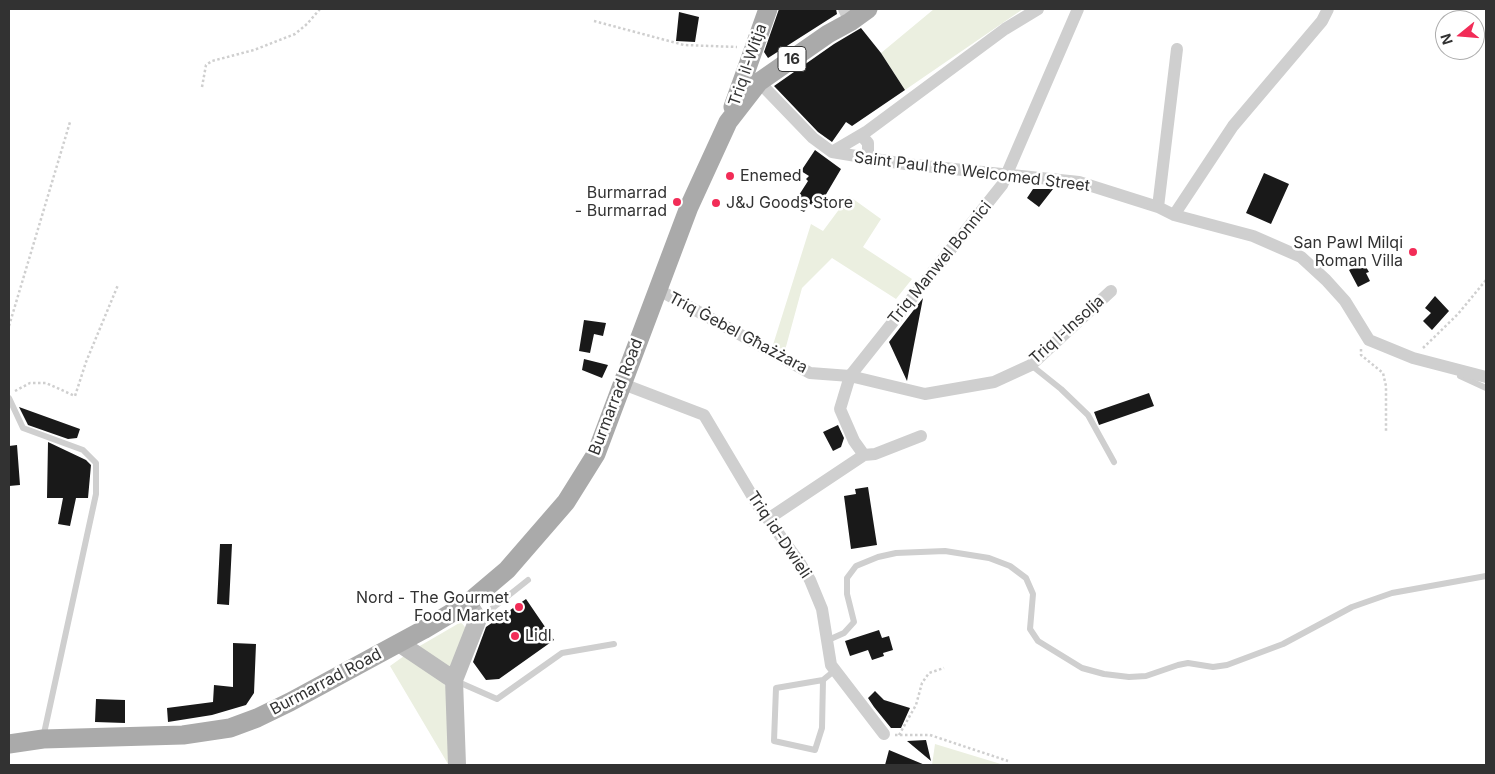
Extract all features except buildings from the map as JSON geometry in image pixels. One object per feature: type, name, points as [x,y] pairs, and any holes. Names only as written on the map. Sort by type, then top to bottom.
[{"type":"main road","name":"Triq il-Witja","points":[[728,122],[768,9]]},
{"type":"main road","name":"Burmarrad Road","points":[[9,744],[43,739],[183,735],[230,728],[257,718],[290,702],[399,643],[468,603],[507,570],[566,502],[596,454],[689,207],[728,122],[758,82],[828,34],[847,16],[868,9]]},
{"type":"street","points":[[832,152],[861,135],[1005,29],[1038,9]]},
{"type":"street","name":"Triq Manwel Bonnici","points":[[864,455],[854,441],[840,409],[850,376],[1002,185],[1078,9]]},
{"type":"street","points":[[1174,215],[1233,126],[1322,21],[1328,9]]},
{"type":"street","points":[[1158,207],[1177,49]]},
{"type":"street","name":"Saint Paul the Welcomed Street","points":[[758,82],[812,138],[832,152],[868,159],[1079,182],[1158,207],[1174,215],[1253,236],[1301,257],[1345,301],[1367,337]]},
{"type":"street","points":[[861,135],[868,143],[868,159]]},
{"type":"street","name":"Triq Ġebel Għażżara","points":[[657,290],[810,373],[850,376]]},
{"type":"street","name":"Triq l-Insolja","points":[[850,376],[925,394],[994,382],[1031,365],[1111,291]]},
{"type":"street","points":[[1367,337],[1369,340],[1413,358],[1486,377]]},
{"type":"street","name":"Triq id-Dwieli","points":[[623,384],[704,415],[758,504],[800,562],[810,580],[820,604],[829,660],[834,671],[884,734]]},
{"type":"street","points":[[768,519],[864,455],[875,454],[921,436]]},
{"type":"street","points":[[457,765],[454,680],[478,619],[468,603]]},
{"type":"street","points":[[399,643],[454,680]]},
{"type":"lane","points":[[1435,364],[1440,370],[1468,379],[1486,388]]},
{"type":"lane","points":[[1031,365],[1061,389],[1088,415],[1114,462]]},
{"type":"lane","points":[[9,398],[23,428],[83,450],[96,463],[96,494],[43,739]]},
{"type":"lane","points":[[826,641],[844,633],[854,622],[847,594],[847,578],[856,566],[878,557],[896,553],[945,551],[989,558],[1010,566],[1026,578],[1033,594],[1030,629],[1038,641],[1082,668],[1129,678],[1146,676],[1188,663],[1213,667],[1227,665],[1283,644],[1352,607],[1392,593],[1486,576]]},
{"type":"lane","points":[[478,619],[528,580]]},
{"type":"lane","points":[[454,680],[497,699],[562,653],[614,644]]},
{"type":"lane","points":[[823,680],[822,728],[815,750],[774,741],[776,688],[823,680],[834,671]]},
{"type":"path","points":[[202,87],[206,65],[212,61],[254,50],[295,34],[308,24],[320,9]]},
{"type":"path","points":[[594,21],[684,45],[753,48]]},
{"type":"path","points":[[9,326],[70,122]]},
{"type":"path","points":[[1413,358],[1458,314],[1486,280]]},
{"type":"path","points":[[9,398],[17,389],[30,383],[46,383],[75,396],[86,362],[118,285]]},
{"type":"path","points":[[1367,337],[1361,344],[1361,355],[1383,373],[1386,386],[1386,431]]},
{"type":"path","points":[[899,735],[916,705],[922,683],[929,673],[944,668]]},
{"type":"path","points":[[884,734],[930,735],[1008,761]]},
{"type":"shaded area","points":[[934,9],[1023,9],[905,90],[881,53]]},
{"type":"shaded area","points":[[849,196],[881,219],[863,247],[912,279],[896,299],[832,258],[802,288],[784,354],[772,348],[811,224],[823,231]]},
{"type":"shaded area","points":[[461,622],[468,631],[448,670],[418,647]]},
{"type":"shaded area","points":[[404,656],[441,679],[446,687],[450,763],[448,764],[390,666]]},
{"type":"shaded area","points":[[935,744],[1004,765],[932,765]]},
{"type":"place","name":"Enemed","points":[[730,176]]},
{"type":"place","name":"Burmarrad - Burmarrad","points":[[677,202]]},
{"type":"place","name":"J&J Goods Store","points":[[716,203]]},
{"type":"place","name":"San Pawl Milqi Roman Villa","points":[[1413,252]]},
{"type":"place","name":"Nord - The Gourmet Food Market","points":[[519,607]]},
{"type":"place","name":"Lidl","points":[[515,636]]}]
